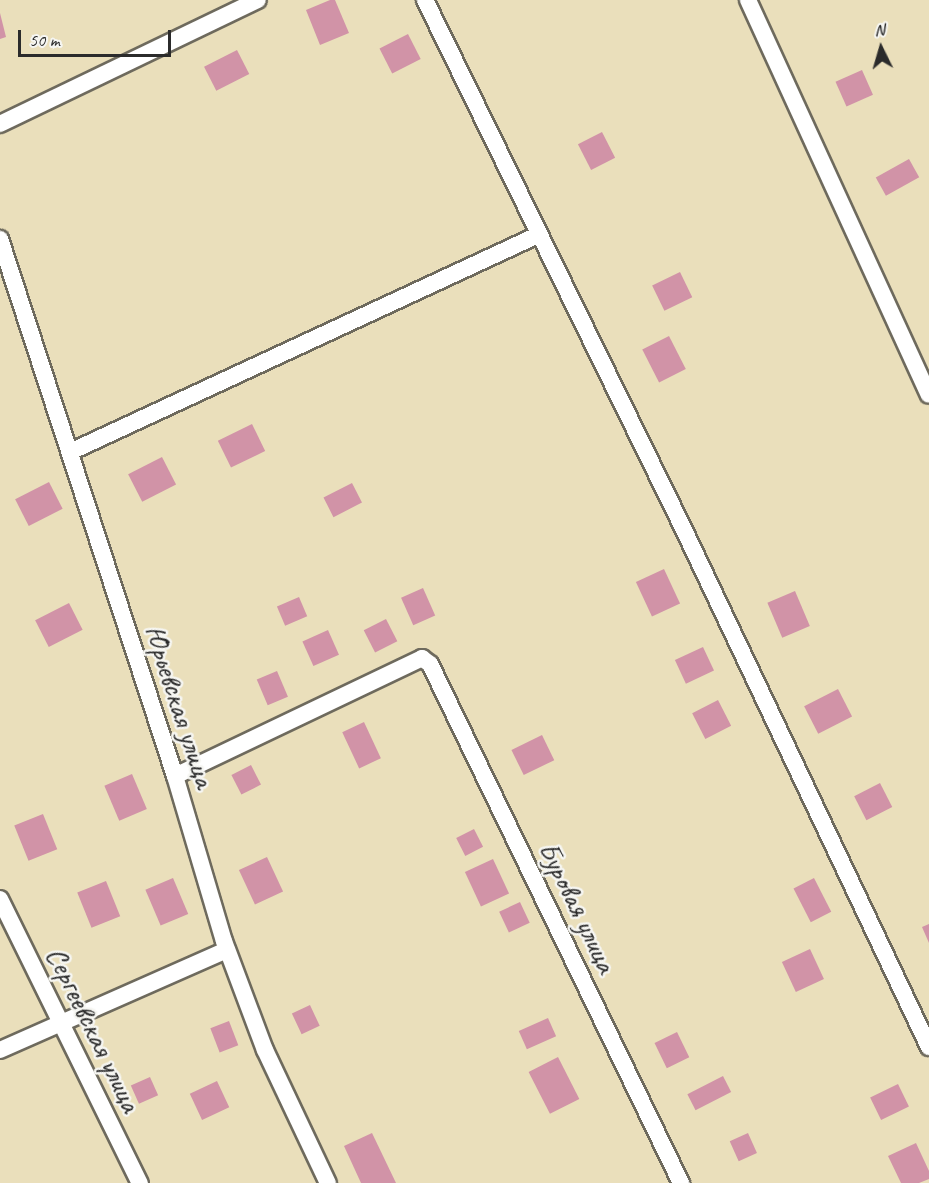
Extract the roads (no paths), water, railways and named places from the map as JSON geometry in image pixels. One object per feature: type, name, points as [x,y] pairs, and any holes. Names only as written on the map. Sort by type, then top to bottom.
[{"type":"street","points":[[0,124],[258,0]]},
{"type":"street","points":[[425,0],[685,532],[929,1047]]},
{"type":"street","points":[[748,0],[929,395]]},
{"type":"street","points":[[70,452],[538,235]]},
{"type":"street","name":"Юрьевская улица","points":[[0,239],[176,776],[227,950],[265,1050],[328,1183]]},
{"type":"street","name":"Буровая улица","points":[[176,776],[422,658],[430,664],[681,1183]]},
{"type":"street","name":"Сергеевская улица","points":[[0,899],[140,1183]]},
{"type":"street","points":[[0,1050],[227,950]]}]
